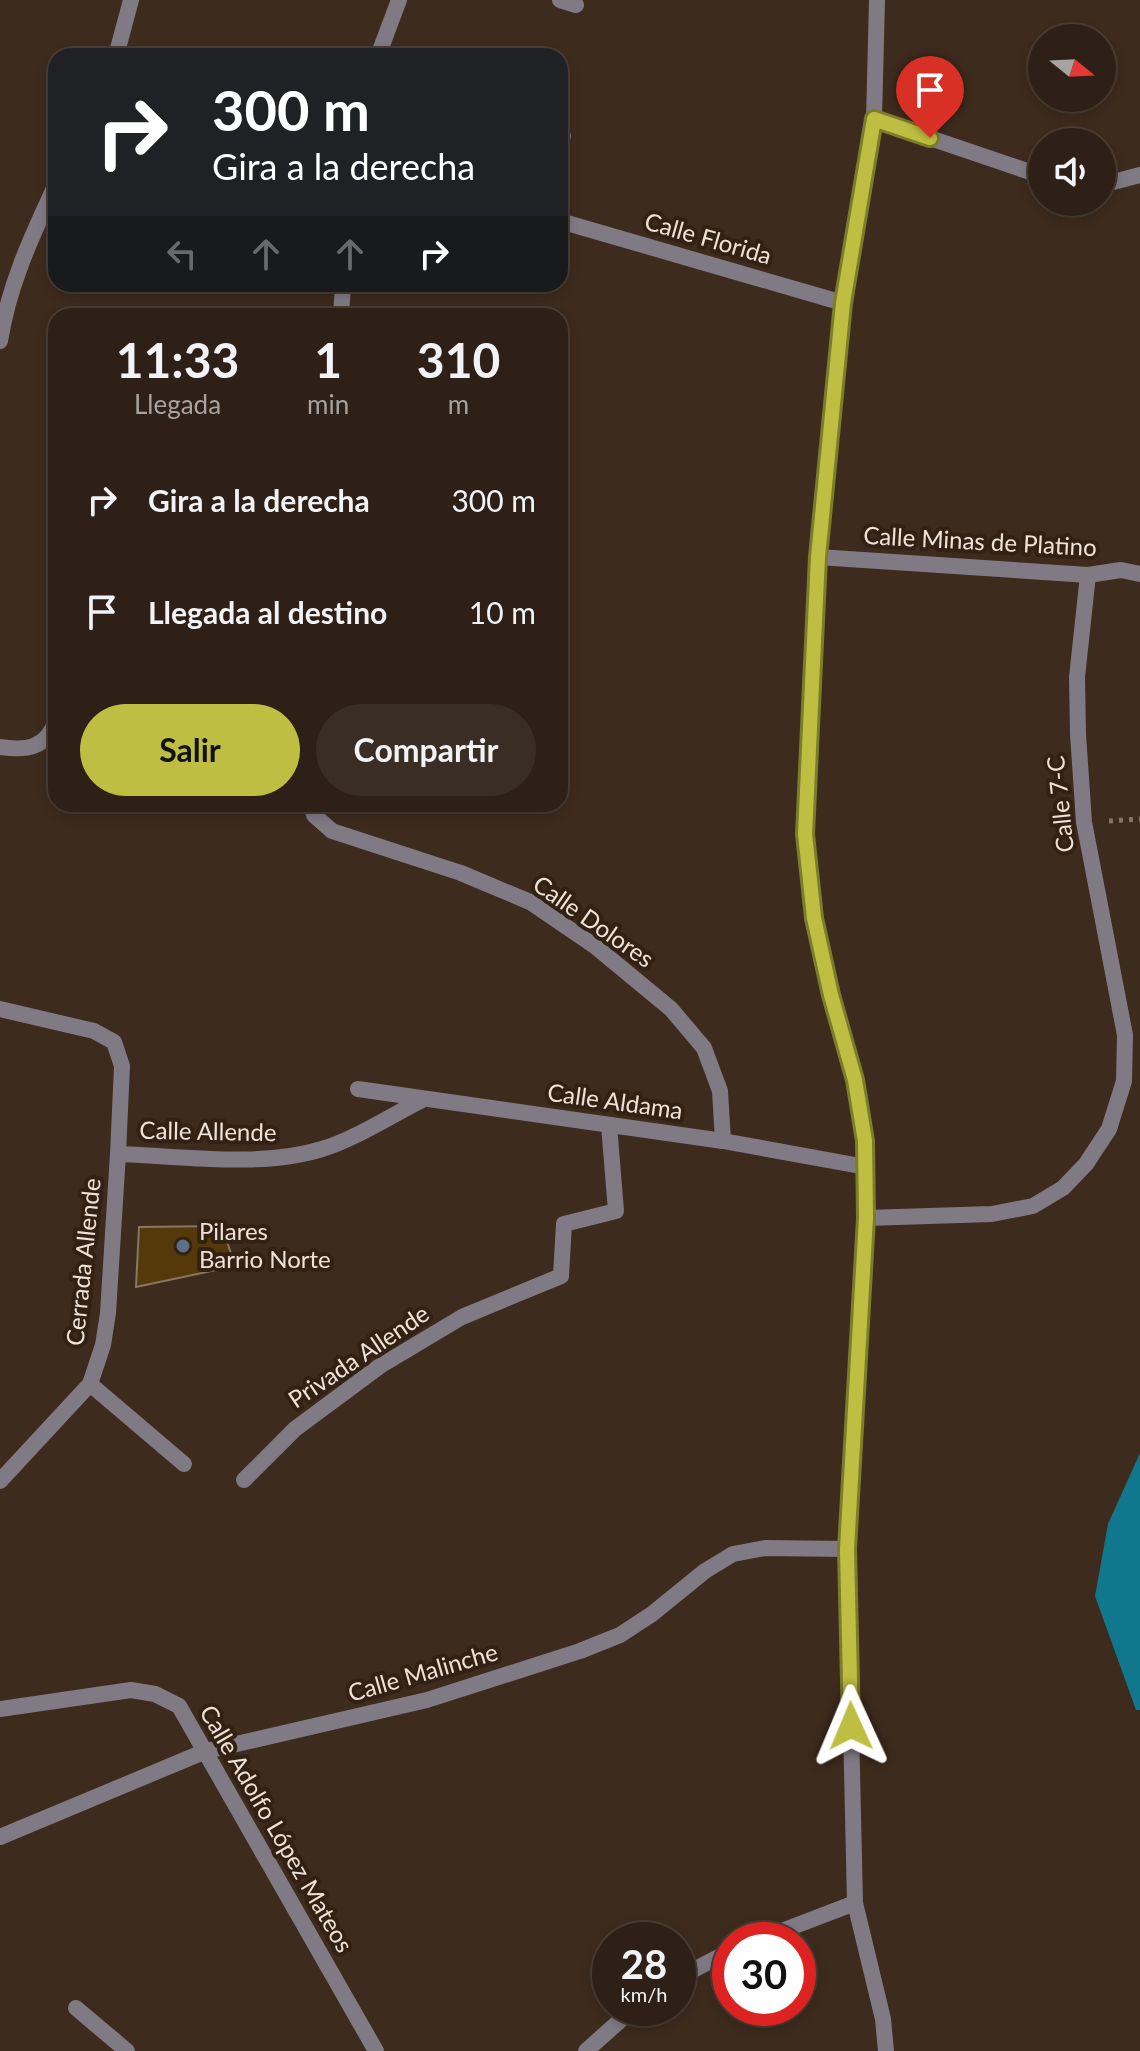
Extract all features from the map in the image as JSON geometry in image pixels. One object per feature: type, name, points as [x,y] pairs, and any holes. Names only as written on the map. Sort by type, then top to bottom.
[{"type":"street","points":[[118,48],[131,0]]},
{"type":"street","points":[[381,48],[399,0]]},
{"type":"street","points":[[877,0],[874,119],[843,303],[818,557],[805,834],[814,918],[831,995],[855,1080],[865,1141],[866,1218],[847,1549],[855,1903],[883,2019],[886,2051]]},
{"type":"street","points":[[874,119],[1028,171]]},
{"type":"street","points":[[1116,181],[1140,175]]},
{"type":"street","points":[[0,341],[5,308],[21,259],[48,201]]},
{"type":"street","name":"Calle Florida","points":[[568,223],[843,303]]},
{"type":"street","name":"Calle Minas de Platino","points":[[818,557],[1088,575],[1121,570],[1140,574]]},
{"type":"street","name":"Calle 7-C","points":[[866,1218],[992,1214],[1033,1206],[1063,1188],[1086,1164],[1109,1129],[1124,1081],[1125,1035],[1084,822],[1077,677],[1088,575]]},
{"type":"street","points":[[0,747],[35,747],[48,736]]},
{"type":"street","name":"Calle Dolores","points":[[313,812],[332,831],[461,873],[530,902],[596,947],[671,1009],[704,1048],[720,1091],[723,1141]]},
{"type":"street","name":"Calle Allende","points":[[0,1009],[94,1031],[114,1042],[122,1066],[118,1154],[270,1160],[299,1155],[325,1149],[422,1100]]},
{"type":"street","name":"Calle Aldama","points":[[358,1089],[723,1141],[866,1167]]},
{"type":"street","name":"Privada Allende","points":[[244,1480],[295,1429],[380,1366],[462,1317],[561,1276],[564,1224],[616,1211],[609,1125]]},
{"type":"street","name":"Cerrada Allende","points":[[0,1481],[90,1384],[103,1345],[108,1313],[118,1154]]},
{"type":"street","points":[[90,1384],[184,1464]]},
{"type":"street","name":"Calle Malinche","points":[[0,1837],[206,1751],[427,1700],[580,1651],[620,1635],[652,1614],[705,1571],[733,1554],[765,1548],[847,1549]]},
{"type":"street","name":"Calle Adolfo López Mateos","points":[[0,1709],[131,1690],[155,1694],[179,1706],[376,2051]]},
{"type":"street","points":[[805,1922],[855,1903]]},
{"type":"street","points":[[76,2008],[127,2051]]},
{"type":"street","points":[[586,2051],[614,2026]]},
{"type":"water","points":[[1140,1453],[1140,1710],[1136,1710],[1095,1596],[1108,1524]]},
{"type":"building","name":"Pilares Barrio Norte","points":[[222,1226],[235,1266],[136,1287],[139,1227]]},
{"type":"place","name":"Pilares Barrio Norte","points":[[183,1246]]},
{"type":"route","points":[[851,1726],[847,1549],[866,1218],[865,1141],[855,1080],[831,995],[814,918],[805,834],[818,557],[843,303],[874,119],[930,138]]}]
